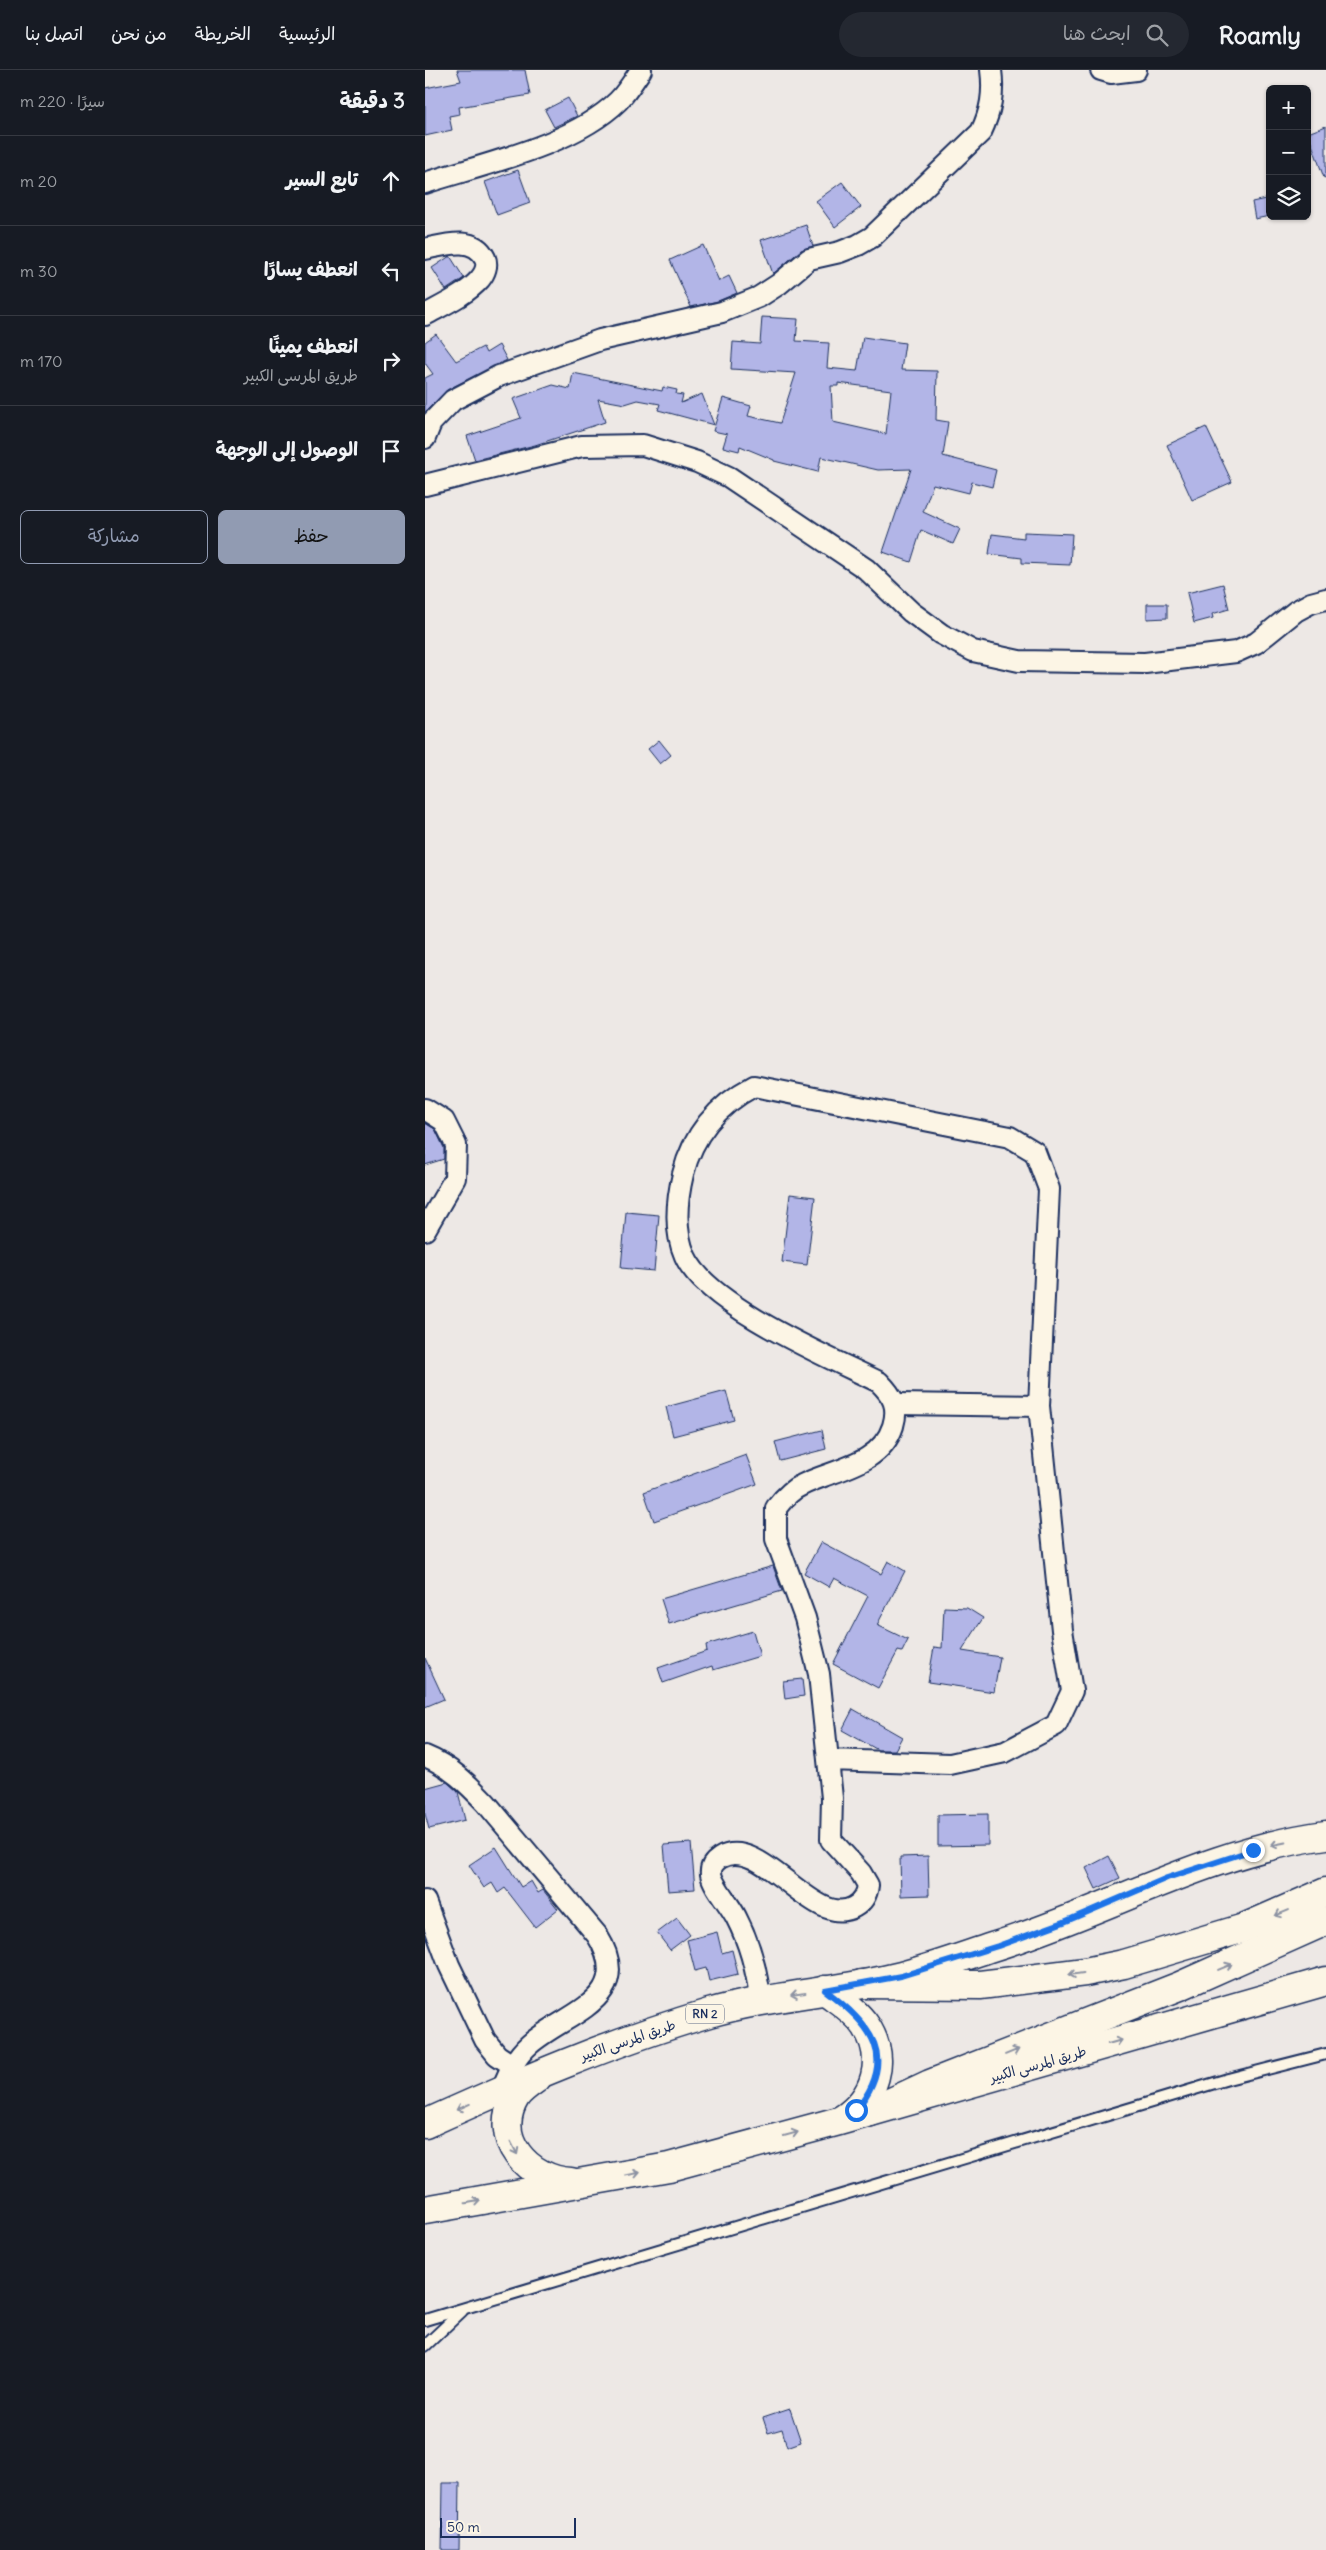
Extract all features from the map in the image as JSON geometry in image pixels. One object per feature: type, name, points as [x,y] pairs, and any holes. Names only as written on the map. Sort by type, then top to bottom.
[{"type":"main road","name":"طريق المرسى الكبير","points":[[425,2124],[552,2067],[640,2035],[760,2000],[901,1976],[998,1946],[1064,1922],[1167,1878],[1212,1862],[1253,1850],[1326,1835]]},
{"type":"main road","points":[[862,1984],[980,1985],[1085,1972],[1124,1964],[1241,1928],[1326,1892]]},
{"type":"main road","points":[[870,2112],[930,2084],[1180,1986],[1326,1921]]},
{"type":"main road","name":"طريق المرسى الكبير","points":[[425,2210],[587,2183],[669,2167],[839,2121],[1326,1981]]},
{"type":"main road","points":[[825,1990],[851,2010],[866,2026],[877,2053],[879,2066],[875,2082],[866,2098],[856,2110],[839,2121]]},
{"type":"main road","points":[[552,2067],[517,2095],[508,2117],[508,2130],[511,2142],[525,2165],[535,2172],[559,2182],[587,2183]]},
{"type":"street","points":[[425,183],[556,141],[595,118],[619,100],[641,70]]},
{"type":"street","points":[[425,438],[431,424],[453,400],[499,376],[600,340],[722,312],[759,297],[779,284],[809,259],[840,252],[858,245],[871,237],[981,132],[988,117],[993,96],[991,70]]},
{"type":"street","points":[[1101,70],[1111,73],[1136,70]]},
{"type":"street","points":[[425,249],[462,243],[475,246],[485,259],[486,266],[485,271],[472,286],[425,315]]},
{"type":"street","points":[[425,485],[582,446],[643,445],[697,462],[729,477],[866,569],[911,612],[941,634],[973,651],[1019,661],[1145,663],[1236,652],[1256,643],[1296,611],[1311,603],[1326,600]]},
{"type":"street","points":[[760,2000],[757,1972],[751,1952],[735,1915],[711,1876],[713,1864],[723,1856],[735,1855],[765,1864],[809,1899],[827,1908],[846,1910],[862,1901],[867,1892],[865,1879],[831,1840],[832,1798],[819,1674],[805,1618],[776,1539],[776,1508],[801,1485],[865,1460],[882,1446],[890,1435],[896,1416],[892,1395],[879,1382],[765,1325],[719,1294],[693,1270],[685,1258],[680,1244],[678,1222],[679,1189],[688,1155],[712,1117],[735,1096],[754,1086],[1010,1137],[1035,1152],[1049,1189],[1039,1406],[1062,1630],[1072,1691],[1055,1725],[1005,1752],[951,1764],[829,1760]]},
{"type":"street","points":[[425,1109],[444,1121],[456,1145],[455,1178],[425,1230]]},
{"type":"street","points":[[895,1404],[1039,1406]]},
{"type":"street","points":[[425,1756],[449,1768],[467,1782],[486,1803],[597,1935],[609,1961],[608,1980],[597,1999],[585,2009],[539,2037],[512,2064],[502,2090]]},
{"type":"street","points":[[425,1901],[449,1965],[485,2040],[497,2055],[512,2064]]},
{"type":"lane","points":[[425,2320],[1228,2079],[1326,2054]]},
{"type":"lane","points":[[425,2346],[465,2308]]},
{"type":"building","points":[[457,70],[525,70],[530,95],[459,107],[460,114],[449,116],[452,130],[425,136],[425,88],[461,81]]},
{"type":"building","points":[[568,98],[577,116],[554,127],[545,110]]},
{"type":"building","points":[[1326,126],[1326,177],[1324,178],[1311,141],[1311,132]]},
{"type":"building","points":[[518,170],[530,203],[497,215],[485,182]]},
{"type":"building","points":[[842,182],[861,207],[835,227],[816,201]]},
{"type":"building","points":[[1266,199],[1266,217],[1255,219],[1252,202]]},
{"type":"building","points":[[806,225],[813,246],[801,250],[773,274],[761,240]]},
{"type":"building","points":[[703,245],[719,281],[729,276],[737,293],[718,301],[691,307],[670,260]]},
{"type":"building","points":[[450,256],[464,278],[446,290],[432,268]]},
{"type":"building","points":[[762,317],[798,319],[796,341],[829,343],[827,368],[857,371],[863,337],[905,343],[901,370],[937,371],[936,420],[948,422],[943,456],[996,470],[992,487],[972,482],[969,493],[933,484],[923,512],[960,529],[953,544],[921,530],[911,562],[883,552],[911,469],[878,470],[821,457],[818,472],[774,461],[740,446],[739,451],[723,447],[727,434],[713,431],[723,398],[751,406],[748,416],[780,423],[796,373],[731,369],[733,342],[760,344]],"holes":[[[838,383],[891,390],[886,434],[833,422],[831,386],[838,386]]]},
{"type":"building","points":[[436,334],[456,361],[483,347],[486,353],[499,345],[507,360],[447,390],[425,412],[425,378],[433,374],[425,363],[425,342]]},
{"type":"building","points":[[573,373],[662,391],[663,387],[677,390],[676,394],[683,395],[681,403],[702,394],[714,425],[658,410],[660,404],[638,400],[625,404],[598,399],[605,422],[535,445],[475,460],[467,436],[521,418],[513,399],[553,385],[570,389]]},
{"type":"building","points":[[1206,427],[1232,482],[1192,500],[1167,445]]},
{"type":"building","points":[[1024,532],[1072,534],[1070,565],[1022,563],[1022,558],[989,554],[992,534],[1024,538]]},
{"type":"building","points":[[1223,584],[1229,609],[1212,614],[1213,618],[1194,623],[1187,593]]},
{"type":"building","points":[[1147,604],[1167,604],[1167,618],[1147,619]]},
{"type":"building","points":[[659,740],[671,755],[660,764],[648,749]]},
{"type":"building","points":[[425,1123],[435,1129],[444,1148],[444,1159],[425,1165]]},
{"type":"building","points":[[790,1194],[815,1197],[807,1265],[782,1262]]},
{"type":"building","points":[[626,1212],[659,1215],[654,1271],[621,1268]]},
{"type":"building","points":[[726,1391],[734,1420],[673,1436],[666,1407]]},
{"type":"building","points":[[822,1430],[826,1449],[780,1461],[775,1442]]},
{"type":"building","points":[[746,1455],[757,1484],[654,1521],[644,1492]]},
{"type":"building","points":[[821,1542],[881,1574],[888,1561],[905,1571],[877,1625],[908,1640],[902,1652],[898,1651],[878,1688],[833,1664],[868,1596],[834,1578],[829,1587],[804,1573]]},
{"type":"building","points":[[773,1566],[782,1591],[669,1624],[661,1599]]},
{"type":"building","points":[[944,1607],[967,1608],[983,1618],[962,1651],[1000,1657],[994,1692],[928,1682],[934,1647],[942,1648]]},
{"type":"building","points":[[753,1631],[760,1656],[713,1670],[712,1666],[663,1683],[658,1668],[707,1651],[706,1645]]},
{"type":"building","points":[[425,1658],[444,1699],[425,1707]]},
{"type":"building","points":[[802,1679],[804,1696],[785,1699],[783,1681]]},
{"type":"building","points":[[853,1709],[902,1737],[895,1750],[878,1750],[842,1730]]},
{"type":"building","points":[[447,1782],[458,1792],[465,1820],[429,1829],[425,1814],[425,1788]]},
{"type":"building","points":[[988,1814],[988,1845],[938,1846],[938,1815]]},
{"type":"building","points":[[691,1843],[695,1889],[668,1891],[664,1845]]},
{"type":"building","points":[[496,1847],[521,1887],[531,1881],[538,1893],[543,1890],[558,1909],[535,1927],[505,1888],[498,1893],[492,1883],[484,1888],[469,1865]]},
{"type":"building","points":[[928,1856],[929,1895],[901,1896],[900,1857]]},
{"type":"building","points":[[1109,1856],[1120,1878],[1096,1889],[1086,1868]]},
{"type":"building","points":[[677,1918],[690,1935],[670,1950],[657,1933]]},
{"type":"building","points":[[717,1932],[722,1953],[732,1950],[738,1974],[709,1981],[706,1968],[695,1971],[687,1940]]},
{"type":"building","points":[[790,2409],[801,2442],[787,2447],[782,2429],[768,2433],[763,2418]]},
{"type":"building","points":[[443,2483],[460,2483],[459,2550],[442,2550]]},
{"type":"route","points":[[856,2110],[866,2098],[875,2082],[879,2066],[877,2053],[866,2026],[851,2010],[825,1990],[901,1976],[998,1946],[1064,1922],[1167,1878],[1253,1850]]}]
